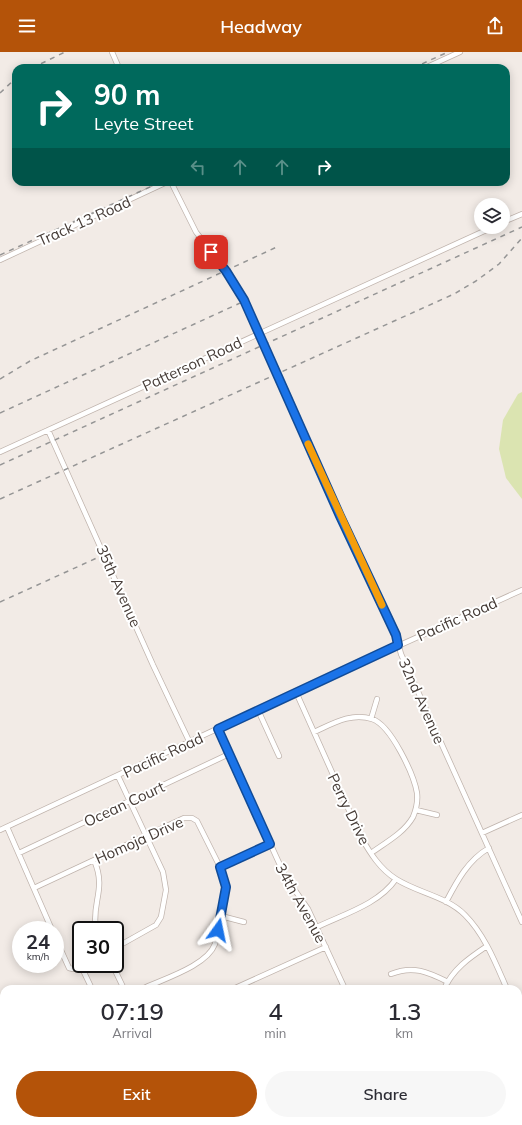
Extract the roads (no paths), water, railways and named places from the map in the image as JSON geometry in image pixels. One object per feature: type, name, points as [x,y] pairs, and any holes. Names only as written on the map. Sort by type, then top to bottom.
[{"type":"street","points":[[112,52],[117,64]]},
{"type":"street","points":[[434,64],[460,52]]},
{"type":"street","name":"Track 13 Road","points":[[0,260],[158,186]]},
{"type":"street","name":"32nd Avenue","points":[[173,186],[196,232],[236,287],[259,334],[340,516],[396,635],[398,645],[482,833],[518,906],[522,922]]},
{"type":"street","points":[[510,219],[522,214]]},
{"type":"street","name":"Patterson Road","points":[[0,452],[478,234]]},
{"type":"street","name":"35th Avenue","points":[[48,430],[153,665],[190,743]]},
{"type":"street","name":"Pacific Road","points":[[0,830],[398,645],[522,590]]},
{"type":"street","name":"Perry Drive","points":[[296,692],[361,837],[371,853],[381,866],[396,879],[446,902],[466,915],[487,946],[505,985]]},
{"type":"street","points":[[371,718],[377,699]]},
{"type":"street","points":[[258,710],[279,756]]},
{"type":"street","points":[[314,732],[346,718],[371,718],[388,731],[400,752],[416,788],[416,810],[404,828],[371,853]]},
{"type":"street","name":"34th Avenue","points":[[218,729],[286,879],[304,903],[317,927],[343,985]]},
{"type":"street","name":"Ocean Court","points":[[19,853],[130,802],[229,754]]},
{"type":"street","points":[[118,776],[163,872],[166,883],[161,917],[154,928],[124,943]]},
{"type":"street","points":[[416,810],[437,815]]},
{"type":"street","points":[[482,833],[522,815]]},
{"type":"street","name":"Homoja Drive","points":[[34,888],[145,835],[184,818],[194,818],[199,823],[220,867],[226,887],[213,948],[207,957],[150,985]]},
{"type":"street","points":[[7,827],[48,921]]},
{"type":"street","points":[[220,867],[270,844]]},
{"type":"street","points":[[446,902],[469,865],[476,857],[489,848]]},
{"type":"street","points":[[94,860],[99,871],[101,882],[96,921]]},
{"type":"street","points":[[317,927],[377,898],[389,890],[396,879]]},
{"type":"street","points":[[221,916],[244,922]]},
{"type":"street","points":[[446,985],[463,963],[487,946]]},
{"type":"street","points":[[242,985],[326,947]]},
{"type":"street","points":[[64,957],[68,967],[72,969]]},
{"type":"street","points":[[391,974],[404,970],[416,969],[427,972],[448,982]]},
{"type":"street","points":[[85,973],[90,985]]},
{"type":"street","points":[[116,973],[122,985]]},
{"type":"railway","points":[[40,64],[65,52]]},
{"type":"railway","points":[[422,64],[448,52]]},
{"type":"railway","points":[[0,93],[12,82]]},
{"type":"railway","points":[[0,255],[152,186]]},
{"type":"railway","points":[[0,465],[522,227]]},
{"type":"railway","points":[[0,499],[454,294],[476,281],[499,264],[522,238]]},
{"type":"railway","points":[[0,379],[30,361],[279,246]]},
{"type":"railway","points":[[0,413],[249,299]]},
{"type":"railway","points":[[0,602],[99,557]]}]
